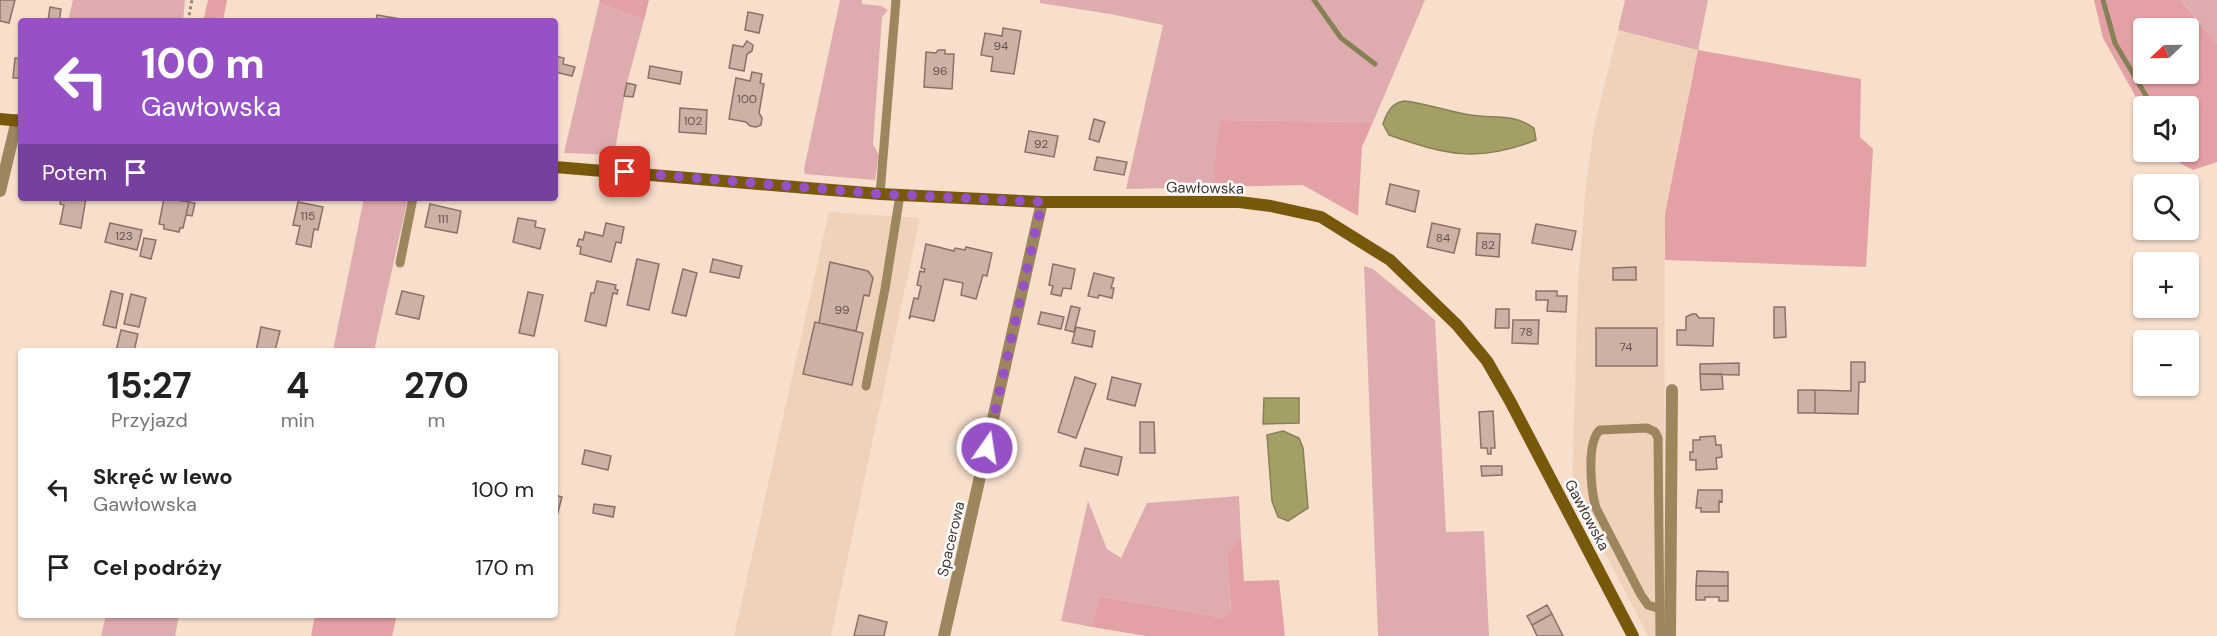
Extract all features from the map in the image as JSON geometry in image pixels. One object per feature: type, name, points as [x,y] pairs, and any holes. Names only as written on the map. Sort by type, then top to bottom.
[{"type":"street","points":[[0,119],[18,121]]},
{"type":"street","points":[[0,191],[18,125]]},
{"type":"street","name":"Gawłowska","points":[[558,167],[880,194],[1042,202],[1239,202],[1271,206],[1321,217],[1390,260],[1457,325],[1487,362],[1510,401],[1633,636]]},
{"type":"street","name":"Spacerowa","points":[[944,636],[1042,202]]},
{"type":"street","points":[[1670,636],[1672,390]]},
{"type":"lane","points":[[880,194],[896,0]]},
{"type":"lane","points":[[866,386],[900,195]]},
{"type":"lane","points":[[400,263],[412,201]]},
{"type":"lane","points":[[1660,609],[1648,605],[1641,595],[1596,508],[1592,496],[1592,450],[1594,435],[1600,430],[1647,428],[1655,432],[1658,438],[1660,609],[1660,636]]},
{"type":"path","points":[[189,18],[192,0]]},
{"type":"shaded area","points":[[73,0],[185,0],[183,18],[69,18]]},
{"type":"shaded area","points":[[208,0],[227,0],[224,18],[204,18]]},
{"type":"shaded area","points":[[600,0],[649,0],[644,20],[599,3]]},
{"type":"shaded area","points":[[840,0],[862,0],[862,4],[881,6],[888,10],[882,17],[873,144],[879,155],[875,180],[805,174],[804,169]]},
{"type":"shaded area","points":[[1040,0],[1425,0],[1373,122],[1221,120],[1212,187],[1126,189],[1163,25],[1040,3]]},
{"type":"shaded area","points":[[1625,0],[1708,0],[1698,50],[1618,30]]},
{"type":"shaded area","points":[[2094,0],[2181,0],[2196,18],[2133,18],[2133,84],[2199,84],[2199,22],[2217,44],[2217,162],[2193,170],[2179,162],[2199,162],[2199,96],[2135,96],[2103,38]]},
{"type":"shaded area","points":[[2181,0],[2217,0],[2217,44],[2199,22],[2199,18],[2196,18]]},
{"type":"shaded area","points":[[599,3],[644,20],[627,83],[614,155],[564,153]]},
{"type":"shaded area","points":[[1618,30],[1698,50],[1665,214],[1664,636],[1648,636],[1572,489],[1578,281],[1586,184],[1594,128]]},
{"type":"shaded area","points":[[1698,50],[1861,79],[1860,137],[1873,149],[1866,267],[1665,260],[1665,214]]},
{"type":"shaded area","points":[[1405,101],[1470,115],[1519,120],[1534,128],[1536,140],[1496,152],[1462,154],[1389,135],[1383,124],[1386,115],[1397,103]]},
{"type":"shaded area","points":[[1220,120],[1373,122],[1362,147],[1358,216],[1303,185],[1212,187]]},
{"type":"shaded area","points":[[363,201],[407,201],[375,348],[333,348]]},
{"type":"shaded area","points":[[829,212],[920,218],[831,636],[734,636]]},
{"type":"shaded area","points":[[1364,266],[1373,269],[1435,320],[1446,532],[1484,531],[1489,636],[1378,636]]},
{"type":"shaded area","points":[[1264,398],[1299,398],[1299,423],[1263,424]]},
{"type":"shaded area","points":[[1283,431],[1299,438],[1303,448],[1308,508],[1288,521],[1278,517],[1272,501],[1267,435]]},
{"type":"shaded area","points":[[1239,496],[1241,537],[1227,553],[1231,612],[1224,618],[1099,596],[1092,627],[1061,621],[1088,501],[1107,549],[1121,558],[1147,503]]},
{"type":"shaded area","points":[[1241,537],[1244,581],[1279,580],[1285,636],[1146,636],[1092,627],[1099,596],[1224,618],[1231,611],[1227,553]]},
{"type":"shaded area","points":[[105,618],[178,618],[175,636],[101,636]]},
{"type":"shaded area","points":[[314,618],[396,618],[392,636],[311,636]]},
{"type":"building","points":[[0,0],[15,0],[9,23],[0,21]]},
{"type":"building","points":[[50,7],[61,9],[60,18],[48,18]]},
{"type":"building","points":[[748,12],[763,15],[759,33],[745,30]]},
{"type":"building","points":[[377,15],[394,18],[376,18]]},
{"type":"building","points":[[1003,28],[1021,31],[1014,74],[991,71],[993,57],[981,55],[985,33],[1002,36]]},
{"type":"building","points":[[747,41],[753,45],[752,51],[747,54],[744,71],[729,68],[733,45],[743,47]]},
{"type":"building","points":[[938,50],[945,50],[945,54],[954,54],[952,89],[924,87],[926,52],[936,53]]},
{"type":"building","points":[[558,57],[564,58],[563,64],[575,67],[572,76],[558,73]]},
{"type":"building","points":[[15,58],[18,58],[18,78],[13,78]]},
{"type":"building","points":[[650,66],[682,72],[680,84],[648,78]]},
{"type":"building","points":[[752,72],[762,74],[760,83],[764,84],[759,113],[762,118],[761,125],[756,127],[746,122],[729,119],[736,78],[750,81]]},
{"type":"building","points":[[627,83],[636,85],[633,97],[624,96]]},
{"type":"building","points":[[680,108],[707,110],[706,134],[679,132]]},
{"type":"building","points":[[1094,119],[1105,122],[1099,142],[1089,139]]},
{"type":"building","points":[[1029,131],[1058,136],[1054,157],[1025,152]]},
{"type":"building","points":[[1097,157],[1127,162],[1124,175],[1094,170]]},
{"type":"building","points":[[1390,184],[1419,191],[1415,212],[1386,204]]},
{"type":"building","points":[[60,201],[86,201],[81,228],[60,224],[64,205],[60,204]]},
{"type":"building","points":[[163,201],[189,202],[183,228],[180,228],[179,232],[164,229],[164,225],[159,224]]},
{"type":"building","points":[[189,202],[195,203],[192,216],[186,215]]},
{"type":"building","points":[[298,202],[323,207],[318,230],[314,229],[311,247],[296,244],[300,226],[293,225]]},
{"type":"building","points":[[430,204],[461,211],[457,233],[425,227]]},
{"type":"building","points":[[518,218],[536,221],[535,227],[545,229],[540,249],[513,242]]},
{"type":"building","points":[[110,223],[142,230],[137,250],[105,242]]},
{"type":"building","points":[[606,223],[624,227],[621,243],[616,242],[611,262],[580,254],[581,247],[577,246],[579,239],[583,240],[585,232],[603,236]]},
{"type":"building","points":[[1432,223],[1460,229],[1454,253],[1427,247]]},
{"type":"building","points":[[1536,224],[1576,231],[1572,250],[1532,243]]},
{"type":"building","points":[[1477,233],[1500,234],[1499,257],[1476,255]]},
{"type":"building","points":[[144,238],[156,240],[151,259],[140,256]]},
{"type":"building","points":[[926,244],[954,251],[955,248],[965,250],[966,247],[992,253],[987,276],[983,275],[976,299],[961,295],[963,283],[944,279],[934,321],[911,316],[909,319],[914,298],[918,299],[921,286],[917,285],[920,271],[924,272],[925,269],[921,268]]},
{"type":"building","points":[[637,259],[659,264],[649,310],[627,305]]},
{"type":"building","points":[[713,259],[742,266],[739,278],[710,272]]},
{"type":"building","points":[[830,262],[868,271],[873,278],[869,296],[864,295],[856,331],[819,323]]},
{"type":"building","points":[[1053,264],[1075,269],[1071,289],[1063,288],[1061,296],[1051,294],[1053,286],[1049,285]]},
{"type":"building","points":[[1636,267],[1636,280],[1613,280],[1613,268]]},
{"type":"building","points":[[683,269],[697,273],[686,316],[672,313]]},
{"type":"building","points":[[1094,273],[1114,278],[1111,288],[1114,288],[1112,298],[1099,295],[1098,298],[1088,296]]},
{"type":"building","points":[[597,281],[616,285],[615,289],[618,290],[617,294],[613,293],[606,326],[585,321],[591,293],[594,293]]},
{"type":"building","points":[[111,291],[123,294],[116,328],[103,325]]},
{"type":"building","points":[[402,291],[424,296],[419,319],[396,314]]},
{"type":"building","points":[[1536,291],[1557,291],[1557,296],[1567,296],[1566,312],[1547,311],[1548,300],[1536,300]]},
{"type":"building","points":[[528,292],[543,295],[534,336],[519,333]]},
{"type":"building","points":[[131,294],[146,298],[139,327],[124,324]]},
{"type":"building","points":[[1071,306],[1080,308],[1074,332],[1065,330]]},
{"type":"building","points":[[1774,307],[1785,307],[1786,337],[1774,338]]},
{"type":"building","points":[[1496,309],[1509,309],[1509,328],[1495,328]]},
{"type":"building","points":[[1041,312],[1064,317],[1061,329],[1038,324]]},
{"type":"building","points":[[1696,314],[1699,318],[1714,318],[1713,346],[1677,345],[1677,330],[1686,330],[1686,317]]},
{"type":"building","points":[[1513,320],[1539,320],[1538,344],[1512,343]]},
{"type":"building","points":[[815,322],[863,333],[852,385],[803,374]]},
{"type":"building","points":[[261,327],[280,331],[276,348],[257,348]]},
{"type":"building","points":[[1076,327],[1095,331],[1092,347],[1072,343]]},
{"type":"building","points":[[1596,328],[1657,328],[1657,366],[1596,366]]},
{"type":"building","points":[[121,330],[138,334],[135,348],[117,348]]},
{"type":"building","points":[[1851,362],[1865,362],[1865,382],[1859,382],[1858,414],[1815,413],[1815,390],[1851,391]]},
{"type":"building","points":[[1739,363],[1739,375],[1700,374],[1700,364]]},
{"type":"building","points":[[1700,374],[1722,374],[1723,389],[1701,390]]},
{"type":"building","points":[[1075,377],[1096,384],[1076,438],[1058,432]]},
{"type":"building","points":[[1112,377],[1141,384],[1135,406],[1107,399]]},
{"type":"building","points":[[1798,390],[1815,390],[1815,413],[1798,413]]},
{"type":"building","points":[[1493,411],[1495,448],[1491,448],[1491,454],[1488,454],[1487,448],[1481,448],[1479,412]]},
{"type":"building","points":[[1140,422],[1154,422],[1155,453],[1140,453]]},
{"type":"building","points":[[1715,436],[1716,445],[1721,445],[1722,457],[1716,458],[1717,469],[1696,470],[1696,460],[1690,460],[1693,440]]},
{"type":"building","points":[[1085,448],[1122,457],[1118,475],[1080,466]]},
{"type":"building","points":[[585,450],[611,456],[608,470],[582,464]]},
{"type":"building","points":[[1481,466],[1502,466],[1502,475],[1482,476]]},
{"type":"building","points":[[1698,490],[1722,490],[1719,512],[1701,512],[1701,508],[1696,508]]},
{"type":"building","points":[[558,496],[562,497],[558,512]]},
{"type":"building","points":[[594,504],[615,507],[613,517],[593,513]]},
{"type":"building","points":[[1697,571],[1728,572],[1728,586],[1696,586]]},
{"type":"building","points":[[1696,586],[1728,586],[1728,601],[1719,601],[1719,597],[1705,597],[1705,600],[1696,600]]},
{"type":"building","points":[[1547,605],[1552,614],[1532,625],[1527,616]]},
{"type":"building","points":[[1552,614],[1563,636],[1537,636],[1532,625]]},
{"type":"building","points":[[859,615],[887,622],[884,636],[854,636]]},
{"type":"waterway","points":[[1314,0],[1341,38],[1375,64]]},
{"type":"waterway","points":[[2103,0],[2115,43],[2146,96]]},
{"type":"route","points":[[625,172],[880,194],[1042,202],[987,448]]}]
